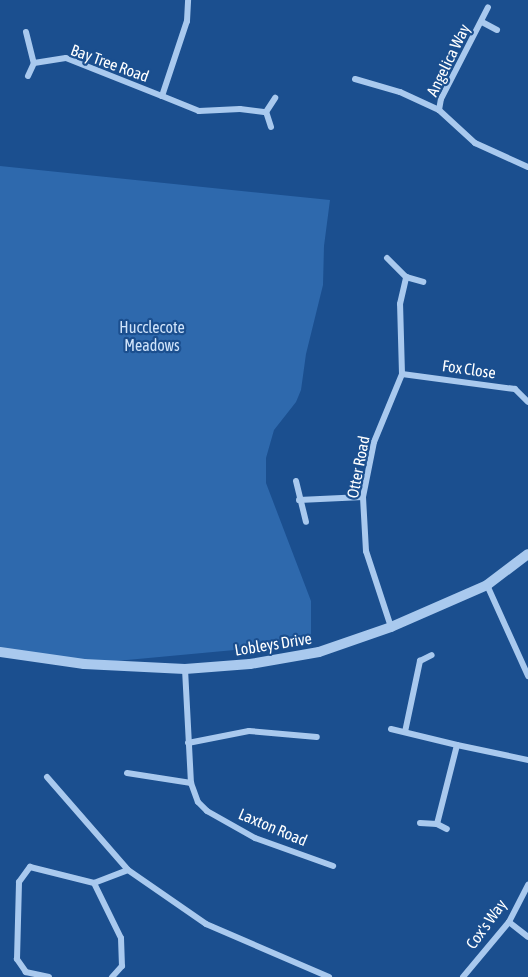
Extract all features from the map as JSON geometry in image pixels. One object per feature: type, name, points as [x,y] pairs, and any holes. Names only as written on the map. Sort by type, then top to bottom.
[{"type":"street","name":"Bay Tree Road","points":[[34,63],[66,58],[162,96],[187,21],[188,0]]},
{"type":"street","name":"Angelica Way","points":[[439,110],[441,99],[488,7]]},
{"type":"street","name":"Angelica Way","points":[[482,22],[497,30]]},
{"type":"street","points":[[26,32],[34,63],[28,76]]},
{"type":"street","name":"Angelica Way","points":[[355,79],[400,92],[439,110],[475,143],[528,167]]},
{"type":"street","points":[[162,96],[199,111],[240,109],[266,112]]},
{"type":"street","points":[[266,112],[275,98]]},
{"type":"street","points":[[266,112],[272,127]]},
{"type":"street","points":[[387,258],[406,277],[423,282]]},
{"type":"street","name":"Otter Road","points":[[391,627],[366,551],[363,497],[374,442],[402,374],[400,304],[406,277]]},
{"type":"street","name":"Fox Close","points":[[402,374],[515,389],[528,402]]},
{"type":"street","points":[[296,481],[306,522]]},
{"type":"street","points":[[299,500],[363,497]]},
{"type":"street","name":"Lobleys Drive","points":[[0,652],[84,664],[185,669],[250,664],[319,652],[391,627],[487,585],[528,554]]},
{"type":"street","points":[[487,585],[528,676]]},
{"type":"street","points":[[405,732],[420,661],[432,655]]},
{"type":"street","name":"Laxton Road","points":[[185,669],[191,783],[198,802],[207,811],[255,838],[333,866]]},
{"type":"street","points":[[391,729],[528,760]]},
{"type":"street","points":[[188,743],[249,731],[317,737]]},
{"type":"street","points":[[436,824],[456,745]]},
{"type":"street","points":[[127,773],[191,783]]},
{"type":"street","points":[[47,777],[128,870],[206,924],[328,977]]},
{"type":"street","points":[[420,823],[436,824],[447,829]]},
{"type":"street","points":[[49,977],[26,972],[17,959],[19,882],[30,867],[94,884],[128,870]]},
{"type":"street","points":[[94,884],[121,938],[122,966],[112,977]]},
{"type":"street","name":"Cox's Way","points":[[463,977],[509,922],[528,885]]},
{"type":"street","points":[[509,922],[528,937]]},
{"type":"green space","name":"Hucclecote Meadows","points":[[0,166],[330,200],[324,246],[323,285],[306,354],[301,390],[296,402],[274,430],[266,458],[266,483],[311,601],[311,643],[84,664],[0,652]]}]
